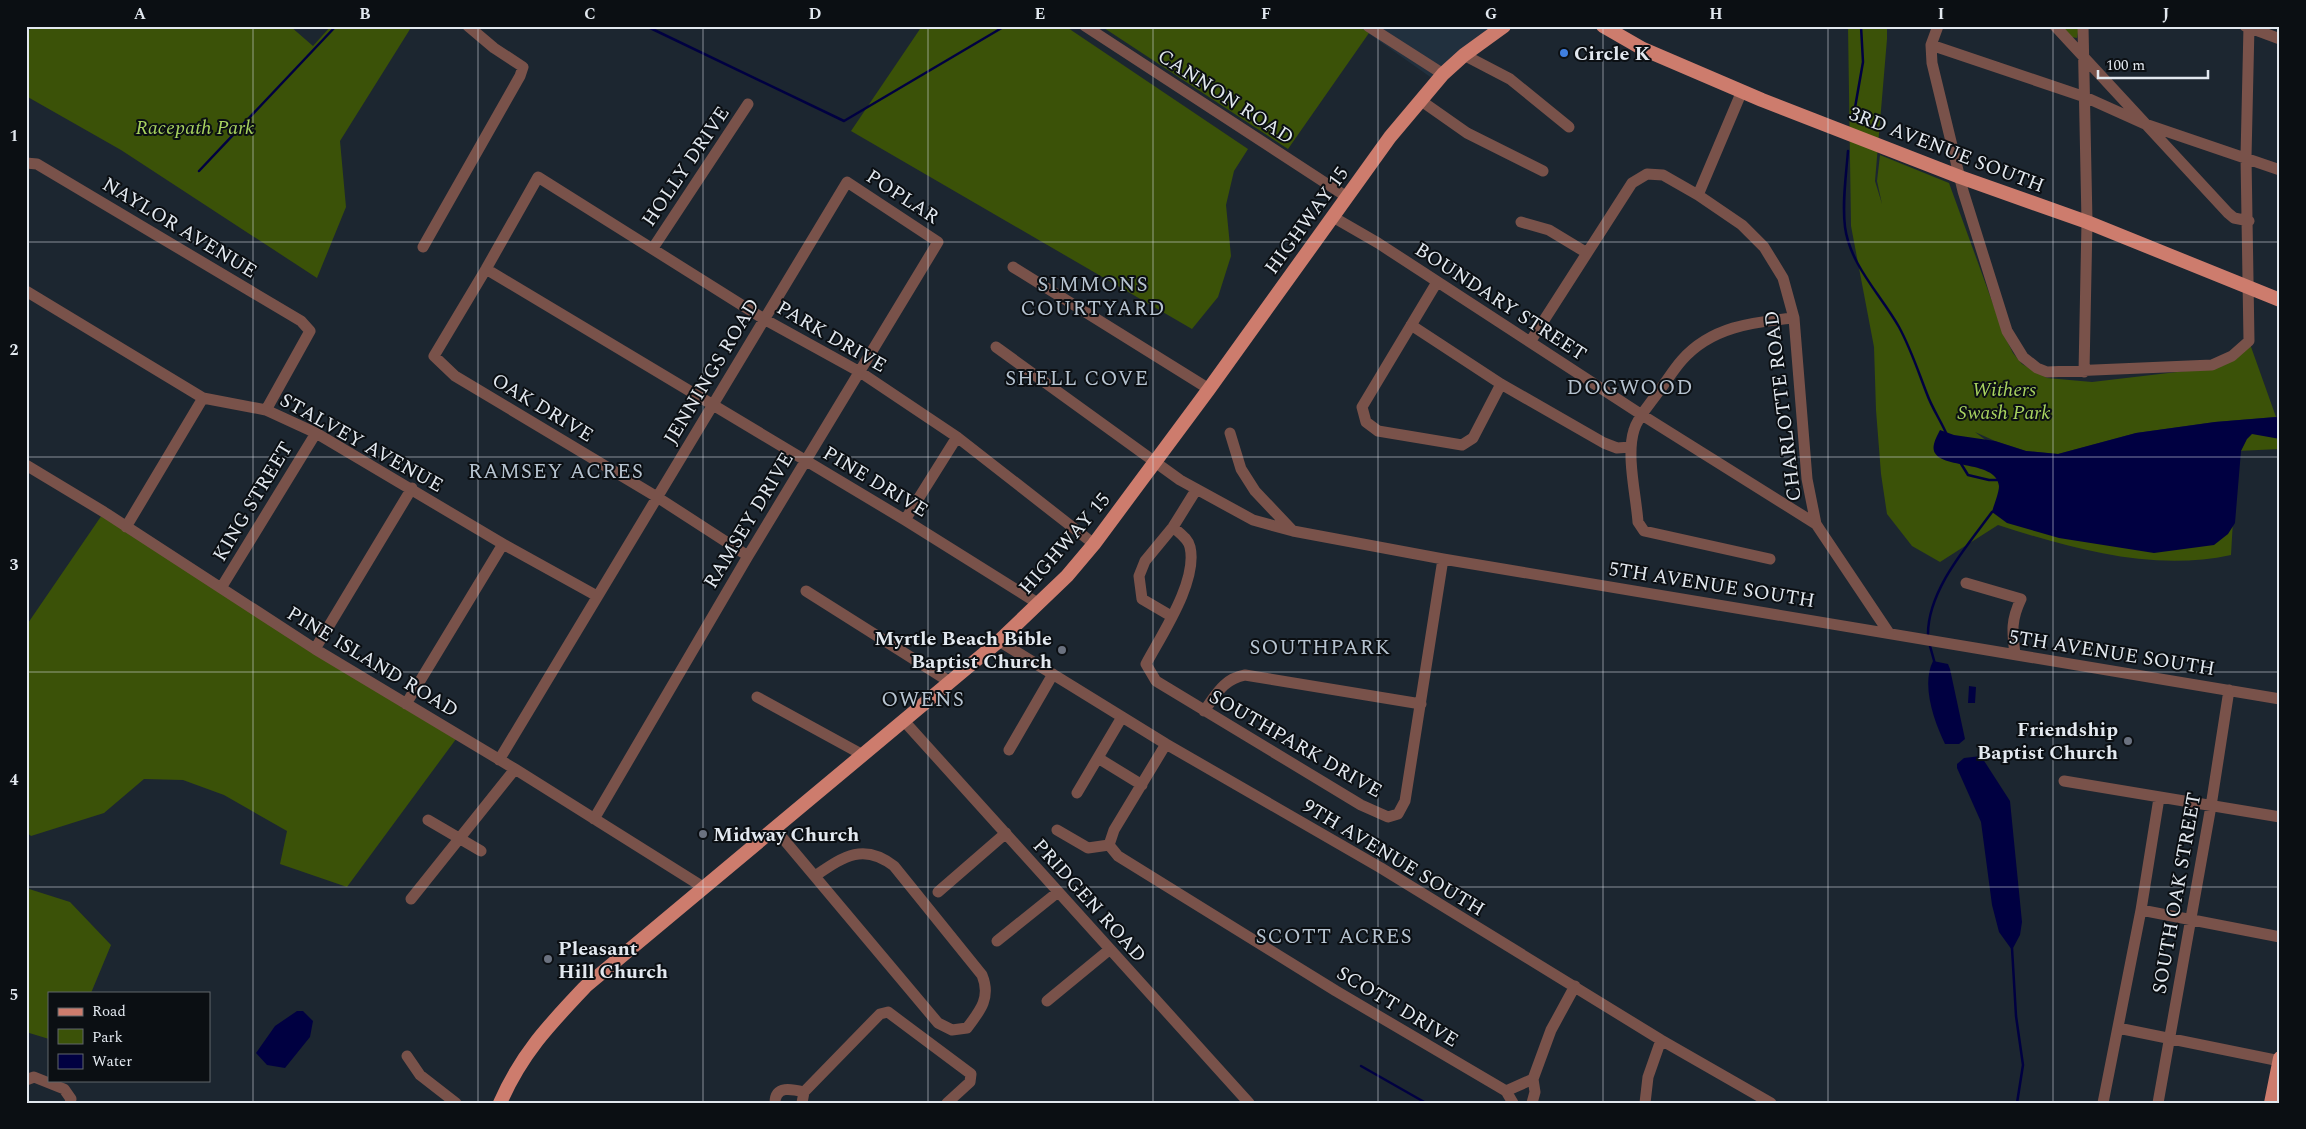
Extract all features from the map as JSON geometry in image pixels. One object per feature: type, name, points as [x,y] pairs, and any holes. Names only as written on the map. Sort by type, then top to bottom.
[{"type":"main road","name":"HIGHWAY 15","points":[[500,1103],[510,1081],[530,1048],[543,1031],[586,986],[999,641],[1068,576],[1209,389],[1390,137],[1443,74],[1464,55],[1504,26]]},
{"type":"main road","name":"3RD AVENUE SOUTH","points":[[1603,26],[1643,49],[1742,91],[1960,177],[2087,222],[2280,300]]},
{"type":"main road","points":[[2271,1103],[2280,1060]]},
{"type":"street","points":[[423,247],[524,67],[494,48],[468,26]]},
{"type":"street","name":"CANNON ROAD","points":[[1085,26],[1347,197]]},
{"type":"street","points":[[1368,26],[1443,74]]},
{"type":"street","points":[[1938,26],[1931,45],[1932,63],[1960,177],[2006,331],[2017,351],[2037,368],[2047,372],[2182,368],[2223,361],[2240,352],[2249,341],[2249,221],[2246,157],[2248,27],[2280,39]]},
{"type":"street","points":[[2055,26],[2228,213],[2234,218],[2249,221]]},
{"type":"street","points":[[2083,26],[2082,56],[2085,97],[2087,222],[2084,372]]},
{"type":"street","points":[[1931,45],[2085,97],[2145,124],[2280,170]]},
{"type":"street","points":[[1464,55],[1510,80],[1569,126]]},
{"type":"street","points":[[1698,195],[1742,91]]},
{"type":"street","points":[[1420,100],[1467,133],[1544,171]]},
{"type":"street","name":"HOLLY DRIVE","points":[[653,248],[748,104]]},
{"type":"street","name":"NAYLOR AVENUE","points":[[26,163],[37,164],[301,321],[310,331],[266,410]]},
{"type":"street","name":"CHARLOTTE ROAD","points":[[1530,342],[1632,183],[1647,174],[1663,175],[1698,195],[1742,225],[1764,246],[1783,278],[1794,318],[1807,478],[1816,524]]},
{"type":"street","name":"PARK DRIVE","points":[[486,269],[538,177],[764,319],[860,372],[957,437],[1094,544]]},
{"type":"street","name":"POPLAR","points":[[847,182],[938,242]]},
{"type":"street","name":"JENNINGS ROAD","points":[[499,760],[847,182]]},
{"type":"street","name":"BOUNDARY STREET","points":[[1333,217],[1378,243],[1642,415],[1816,524],[1888,633]]},
{"type":"street","points":[[1521,222],[1549,230],[1586,254]]},
{"type":"street","name":"RAMSEY DRIVE","points":[[594,820],[748,556],[938,242]]},
{"type":"street","points":[[1013,267],[1209,389]]},
{"type":"street","name":"PINE DRIVE","points":[[486,269],[905,520],[1039,604]]},
{"type":"street","name":"OAK DRIVE","points":[[486,269],[434,356],[456,376],[657,497],[748,556]]},
{"type":"street","points":[[1437,282],[1362,407],[1366,422],[1378,431],[1462,445],[1473,438],[1501,384]]},
{"type":"street","name":"STALVEY AVENUE","points":[[26,291],[203,398],[266,410],[316,433],[412,488],[503,544],[597,596]]},
{"type":"street","points":[[1770,559],[1644,531],[1638,522],[1631,447],[1634,429],[1642,415],[1682,360],[1703,341],[1721,332],[1755,322],[1794,318]]},
{"type":"street","points":[[1411,325],[1501,384],[1604,443],[1617,448],[1631,447]]},
{"type":"street","name":"5TH AVENUE SOUTH","points":[[996,347],[1196,490],[1253,520],[1293,531],[1443,559],[2280,698]]},
{"type":"street","points":[[126,527],[203,398]]},
{"type":"street","name":"KING STREET","points":[[221,588],[316,433]]},
{"type":"street","points":[[1230,433],[1241,469],[1250,484],[1293,531]]},
{"type":"street","points":[[905,520],[957,437]]},
{"type":"street","name":"PINE ISLAND ROAD","points":[[26,465],[315,649],[515,769],[703,887]]},
{"type":"street","points":[[315,649],[412,488]]},
{"type":"street","points":[[1172,616],[1142,599],[1138,576],[1145,561],[1173,527],[1196,490]]},
{"type":"street","name":"SOUTHPARK DRIVE","points":[[1173,527],[1187,540],[1190,547],[1191,560],[1184,596],[1146,664],[1156,681],[1361,805],[1388,817],[1398,814],[1405,801],[1443,559]]},
{"type":"street","points":[[406,704],[503,544]]},
{"type":"street","points":[[1966,583],[2021,598],[2013,616],[2014,654]]},
{"type":"street","points":[[806,591],[950,682]]},
{"type":"street","name":"9TH AVENUE SOUTH","points":[[999,641],[1166,744],[1381,868],[1448,912],[1770,1103]]},
{"type":"street","points":[[1009,750],[1053,674]]},
{"type":"street","points":[[1204,711],[1222,686],[1234,677],[1245,675],[1420,704]]},
{"type":"street","name":"SOUTH OAK STREET","points":[[2158,1103],[2192,918],[2229,690]]},
{"type":"street","points":[[757,698],[863,755]]},
{"type":"street","points":[[1077,792],[1122,717]]},
{"type":"street","name":"PRIDGEN ROAD","points":[[904,721],[1249,1103]]},
{"type":"street","points":[[1057,830],[1088,848],[1109,845],[1114,830],[1166,744]]},
{"type":"street","points":[[1098,758],[1142,785]]},
{"type":"street","points":[[411,899],[515,769]]},
{"type":"street","points":[[2064,781],[2280,818]]},
{"type":"street","points":[[2103,1103],[2141,910],[2159,798]]},
{"type":"street","points":[[428,820],[481,851]]},
{"type":"street","points":[[775,829],[938,1023],[952,1030],[967,1028],[978,1014],[984,999],[987,988],[982,975],[894,866],[884,857],[875,854],[849,855],[815,876]]},
{"type":"street","points":[[938,892],[1006,833]]},
{"type":"street","name":"SCOTT DRIVE","points":[[1109,845],[1118,856],[1336,992],[1506,1092]]},
{"type":"street","points":[[997,941],[1058,892]]},
{"type":"street","points":[[2141,910],[2192,918],[2280,937]]},
{"type":"street","points":[[1048,1001],[1109,950]]},
{"type":"street","points":[[1532,1103],[1535,1092],[1533,1079],[1551,1030],[1575,986]]},
{"type":"street","points":[[775,1103],[777,1094],[782,1090],[790,1088],[803,1097],[880,1014],[888,1012],[972,1074],[970,1082],[947,1103]]},
{"type":"street","points":[[2118,1028],[2280,1060]]},
{"type":"street","points":[[1645,1103],[1648,1077],[1662,1040]]},
{"type":"street","points":[[407,1056],[420,1075],[456,1103]]},
{"type":"street","points":[[26,1080],[34,1077],[64,1089],[71,1100],[70,1103]]},
{"type":"street","points":[[1513,1103],[1506,1092],[1533,1079]]},
{"type":"shaded area","points":[[1358,26],[1508,26],[1436,81]]},
{"type":"green space","name":"Racepath Park","points":[[33,26],[290,26],[313,46],[331,26],[412,26],[340,141],[346,207],[317,278],[121,150],[26,96],[26,34]]},
{"type":"green space","points":[[922,26],[1065,26],[1248,149],[1234,171],[1226,205],[1231,256],[1218,297],[1192,329],[851,131]]},
{"type":"green space","points":[[1101,26],[1358,26],[1369,33],[1288,149]]},
{"type":"green space","name":"Withers Swash Park","points":[[1848,26],[1887,26],[1875,181],[1882,204],[1877,181],[1880,155],[1949,183],[2005,337],[2013,353],[2022,364],[2047,378],[2092,382],[2211,368],[2250,344],[2276,417],[2215,422],[2136,433],[2058,454],[2026,451],[1975,432],[2000,451],[2078,456],[2280,427],[2280,449],[2237,451],[2231,555],[2202,560],[2172,561],[2143,559],[2084,550],[1998,525],[1940,562],[1912,546],[1887,514],[1881,474],[1876,410],[1874,347],[1851,226]]},
{"type":"green space","points":[[2061,26],[2079,26],[2077,38],[2071,37]]},
{"type":"green space","points":[[104,512],[459,735],[347,887],[280,864],[287,831],[224,795],[183,780],[144,779],[104,813],[31,836],[26,832],[26,626]]},
{"type":"green space","points":[[26,888],[70,902],[111,945],[91,992],[48,992],[48,1039],[26,1032]]},
{"type":"water","points":[[2276,417],[2280,419],[2280,439],[2252,434],[2241,451],[2235,523],[2228,534],[2214,545],[2154,553],[2059,538],[2007,523],[1992,512],[1999,489],[1995,477],[1987,471],[1976,467],[1941,458],[1935,453],[1934,444],[1940,430],[1954,435],[1995,441],[2026,451],[2058,454],[2136,433],[2215,422]]},
{"type":"water","points":[[1933,661],[1948,664],[1950,669],[1965,739],[1959,744],[1945,744],[1933,714],[1928,681]]},
{"type":"water","points":[[1969,686],[1976,687],[1975,703],[1968,703]]},
{"type":"water","points":[[1981,756],[2010,801],[2022,922],[2020,935],[2012,950],[1999,932],[1992,905],[1981,822],[1957,768],[1957,764],[1964,758]]},
{"type":"water","points":[[297,1011],[303,1011],[313,1021],[310,1037],[285,1068],[267,1065],[256,1053],[275,1026]]},
{"type":"waterway","points":[[199,171],[336,26]]},
{"type":"waterway","points":[[646,26],[844,121],[1005,26]]},
{"type":"waterway","points":[[1853,119],[1863,62],[1861,26]]},
{"type":"waterway","points":[[1848,151],[1844,209],[1848,241],[1867,279],[1899,327],[1929,399],[1947,435]]},
{"type":"waterway","points":[[1960,462],[1968,475],[1989,480],[1999,480]]},
{"type":"waterway","points":[[1928,634],[1934,601],[1942,585],[1961,554],[1992,512],[1995,511]]},
{"type":"waterway","points":[[1930,646],[1935,664]]},
{"type":"waterway","points":[[2012,948],[2016,1016],[2023,1065],[2017,1103]]},
{"type":"waterway","points":[[1361,1066],[1426,1103]]},
{"type":"place","name":"Circle K","points":[[1564,53]]},
{"type":"place","name":"Myrtle Beach Bible Baptist Church","points":[[1062,650]]},
{"type":"place","name":"Friendship Baptist Church","points":[[2128,741]]},
{"type":"place","name":"Midway Church","points":[[703,834]]},
{"type":"place","name":"Pleasant Hill Church","points":[[548,959]]},
{"type":"district","name":"SIMMONS COURTYARD","points":[[1093,296]]},
{"type":"district","name":"SHELL COVE","points":[[1077,378]]},
{"type":"district","name":"DOGWOOD","points":[[1630,387]]},
{"type":"district","name":"RAMSEY ACRES","points":[[556,471]]},
{"type":"district","name":"SOUTHPARK","points":[[1320,647]]},
{"type":"district","name":"OWENS","points":[[923,699]]},
{"type":"district","name":"SCOTT ACRES","points":[[1334,936]]}]
